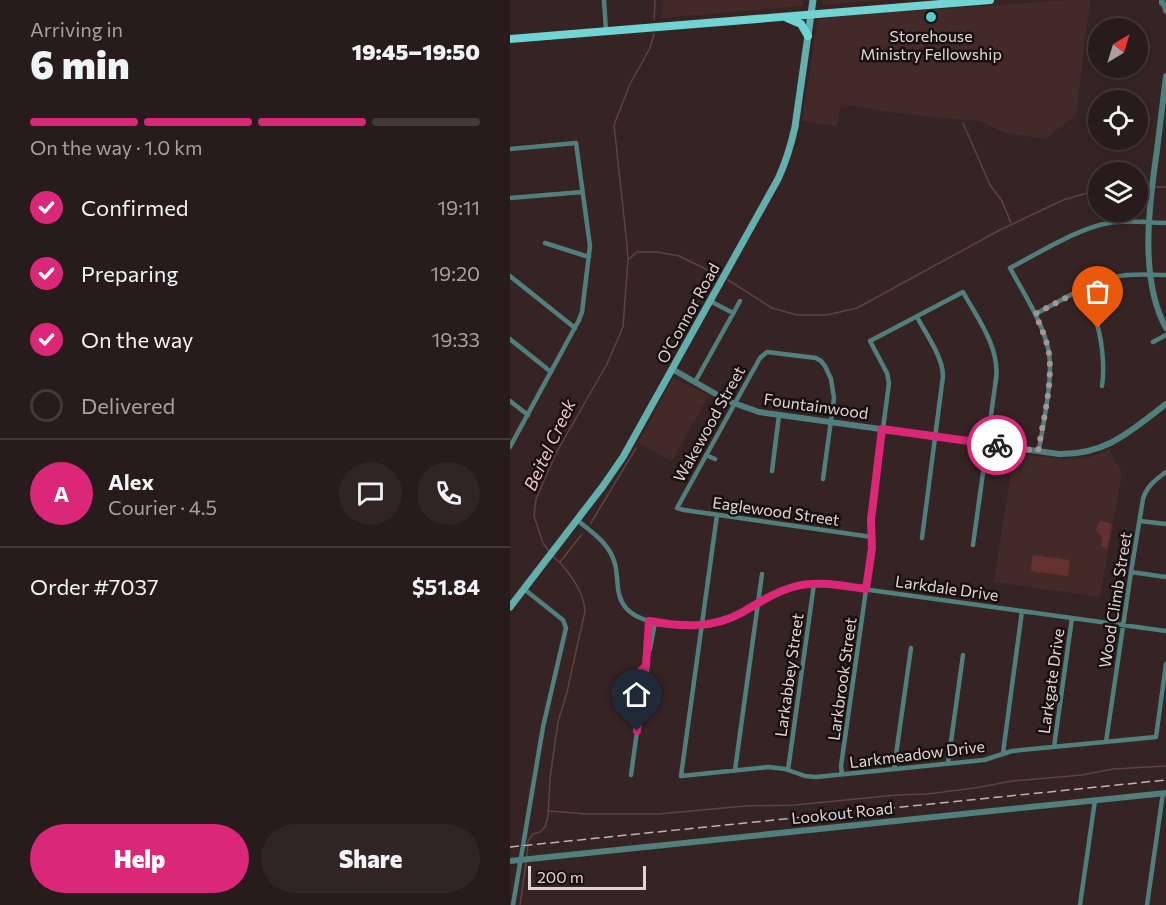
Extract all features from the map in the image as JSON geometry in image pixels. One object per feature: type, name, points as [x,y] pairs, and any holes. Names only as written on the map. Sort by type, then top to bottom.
[{"type":"main road","name":"O'Connor Road","points":[[510,607],[623,457],[784,165],[795,127],[813,0]]},
{"type":"main road","points":[[510,39],[811,15],[918,3],[990,0]]},
{"type":"main road","points":[[786,17],[801,24],[808,36]]},
{"type":"street","points":[[604,0],[606,31]]},
{"type":"street","points":[[1162,0],[1166,11]]},
{"type":"street","points":[[1166,76],[1150,196],[1149,223],[1151,275],[1158,309],[1166,328]]},
{"type":"street","points":[[510,149],[576,143],[589,241],[582,312],[510,447]]},
{"type":"street","points":[[510,198],[582,192]]},
{"type":"street","points":[[1038,451],[1047,396],[1049,366],[1047,344],[1035,314],[1010,268],[1090,227],[1118,222],[1166,223]]},
{"type":"street","points":[[545,243],[589,257]]},
{"type":"street","points":[[510,276],[575,328]]},
{"type":"street","points":[[1035,314],[1096,283],[1115,277],[1166,276]]},
{"type":"street","points":[[1081,290],[1098,328],[1104,370],[1102,386]]},
{"type":"street","points":[[921,538],[942,392],[943,369],[917,317],[963,292],[992,347],[997,364],[973,545]]},
{"type":"street","points":[[710,301],[733,314]]},
{"type":"street","points":[[695,382],[740,301]]},
{"type":"street","name":"Larkbrook Street","points":[[842,774],[841,766],[872,548],[871,520],[889,389],[889,378],[870,341],[917,317]]},
{"type":"street","points":[[1153,342],[1166,335]]},
{"type":"street","points":[[510,339],[551,372]]},
{"type":"street","name":"Wakewood Street","points":[[677,508],[764,353],[770,351],[816,358],[821,361],[833,385],[831,423]]},
{"type":"street","name":"Fountainwood","points":[[672,369],[735,404],[759,412],[1068,454],[1095,450],[1120,439],[1166,404]]},
{"type":"street","points":[[510,401],[528,415]]},
{"type":"street","points":[[772,471],[779,416]]},
{"type":"street","points":[[823,479],[831,423]]},
{"type":"street","points":[[706,455],[715,459]]},
{"type":"street","name":"Wood Climb Street","points":[[1106,742],[1143,499],[1147,488],[1166,472]]},
{"type":"street","name":"Eaglewood Street","points":[[677,508],[872,537]]},
{"type":"street","points":[[702,625],[717,515]]},
{"type":"street","name":"Larkdale Drive","points":[[577,520],[600,539],[612,554],[616,570],[616,584],[624,604],[636,616],[652,622],[681,626],[720,622],[783,590],[799,585],[826,584],[1166,631]]},
{"type":"street","points":[[1140,521],[1166,524]]},
{"type":"street","points":[[1131,572],[1166,577]]},
{"type":"street","points":[[735,770],[762,574]]},
{"type":"street","name":"Larkabbey Street","points":[[788,770],[814,584]]},
{"type":"street","points":[[513,905],[543,727],[566,628],[563,620],[524,589]]},
{"type":"street","points":[[1002,753],[1022,611]]},
{"type":"street","name":"Larkgate Drive","points":[[1054,747],[1072,618]]},
{"type":"street","points":[[631,775],[646,670],[646,649],[652,622]]},
{"type":"street","name":"Larkmeadow Drive","points":[[702,625],[681,776],[770,767],[810,777],[984,760],[1002,753],[1156,737],[1166,664]]},
{"type":"street","points":[[894,769],[911,648]]},
{"type":"street","points":[[948,764],[963,655]]},
{"type":"street","points":[[643,688],[636,675],[646,666]]},
{"type":"street","points":[[1147,905],[1164,793]]},
{"type":"street","name":"Lookout Road","points":[[510,861],[1164,793]]},
{"type":"street","points":[[1080,905],[1095,800]]},
{"type":"shaded area","points":[[664,0],[804,0],[803,6],[661,18]]},
{"type":"shaded area","points":[[821,0],[882,0],[825,5]]},
{"type":"shaded area","points":[[1090,0],[1076,115],[1045,139],[1003,132],[979,121],[911,115],[841,104],[837,126],[802,121],[818,19]]},
{"type":"shaded area","points":[[673,378],[709,395],[672,461],[638,443]]},
{"type":"shaded area","points":[[1109,450],[1122,473],[1100,597],[994,582],[1014,453],[1063,459],[1088,458]]},
{"type":"shaded area","points":[[1101,521],[1112,524],[1107,548],[1101,547],[1102,536],[1097,531]]},
{"type":"shaded area","points":[[1033,555],[1070,560],[1068,576],[1030,571]]},
{"type":"waterway","name":"Beitel Creek","points":[[654,20],[655,0]]},
{"type":"waterway","name":"Beitel Creek","points":[[549,551],[543,543],[534,516],[536,499],[556,453],[607,364],[623,327],[628,260],[614,125],[630,84],[650,48],[654,34]]},
{"type":"waterway","points":[[963,123],[990,185],[1002,201],[1011,223]]},
{"type":"waterway","points":[[1155,187],[1166,187]]},
{"type":"waterway","points":[[728,280],[772,308],[797,315],[827,315],[857,308],[998,231],[1063,200],[1088,193]]},
{"type":"waterway","points":[[628,260],[637,252],[657,252],[679,256],[718,275]]},
{"type":"waterway","points":[[591,523],[636,448]]},
{"type":"waterway","points":[[560,562],[582,534]]},
{"type":"waterway","name":"Beitel Creek","points":[[527,856],[528,841],[533,834],[545,827],[548,817],[550,778],[558,722],[585,611],[583,599],[575,582],[552,555]]},
{"type":"waterway","points":[[549,811],[587,814],[658,814],[745,806],[795,805],[927,794],[1012,781],[1082,775],[1113,769],[1166,766]]},
{"type":"waterway","name":"Beitel Creek","points":[[520,905],[526,863]]},
{"type":"railway","points":[[510,847],[1166,780]]},
{"type":"way so far","points":[[997,445],[1038,451],[1048,386],[1049,354],[1035,314],[1081,290],[1098,328]]},
{"type":"place","name":"Storehouse Ministry Fellowship","points":[[931,17]]},
{"type":"route","points":[[637,731],[643,688],[636,675],[646,666],[649,621],[681,626],[720,622],[742,613],[774,594],[809,584],[866,589],[872,548],[871,520],[882,429],[997,445]]}]
